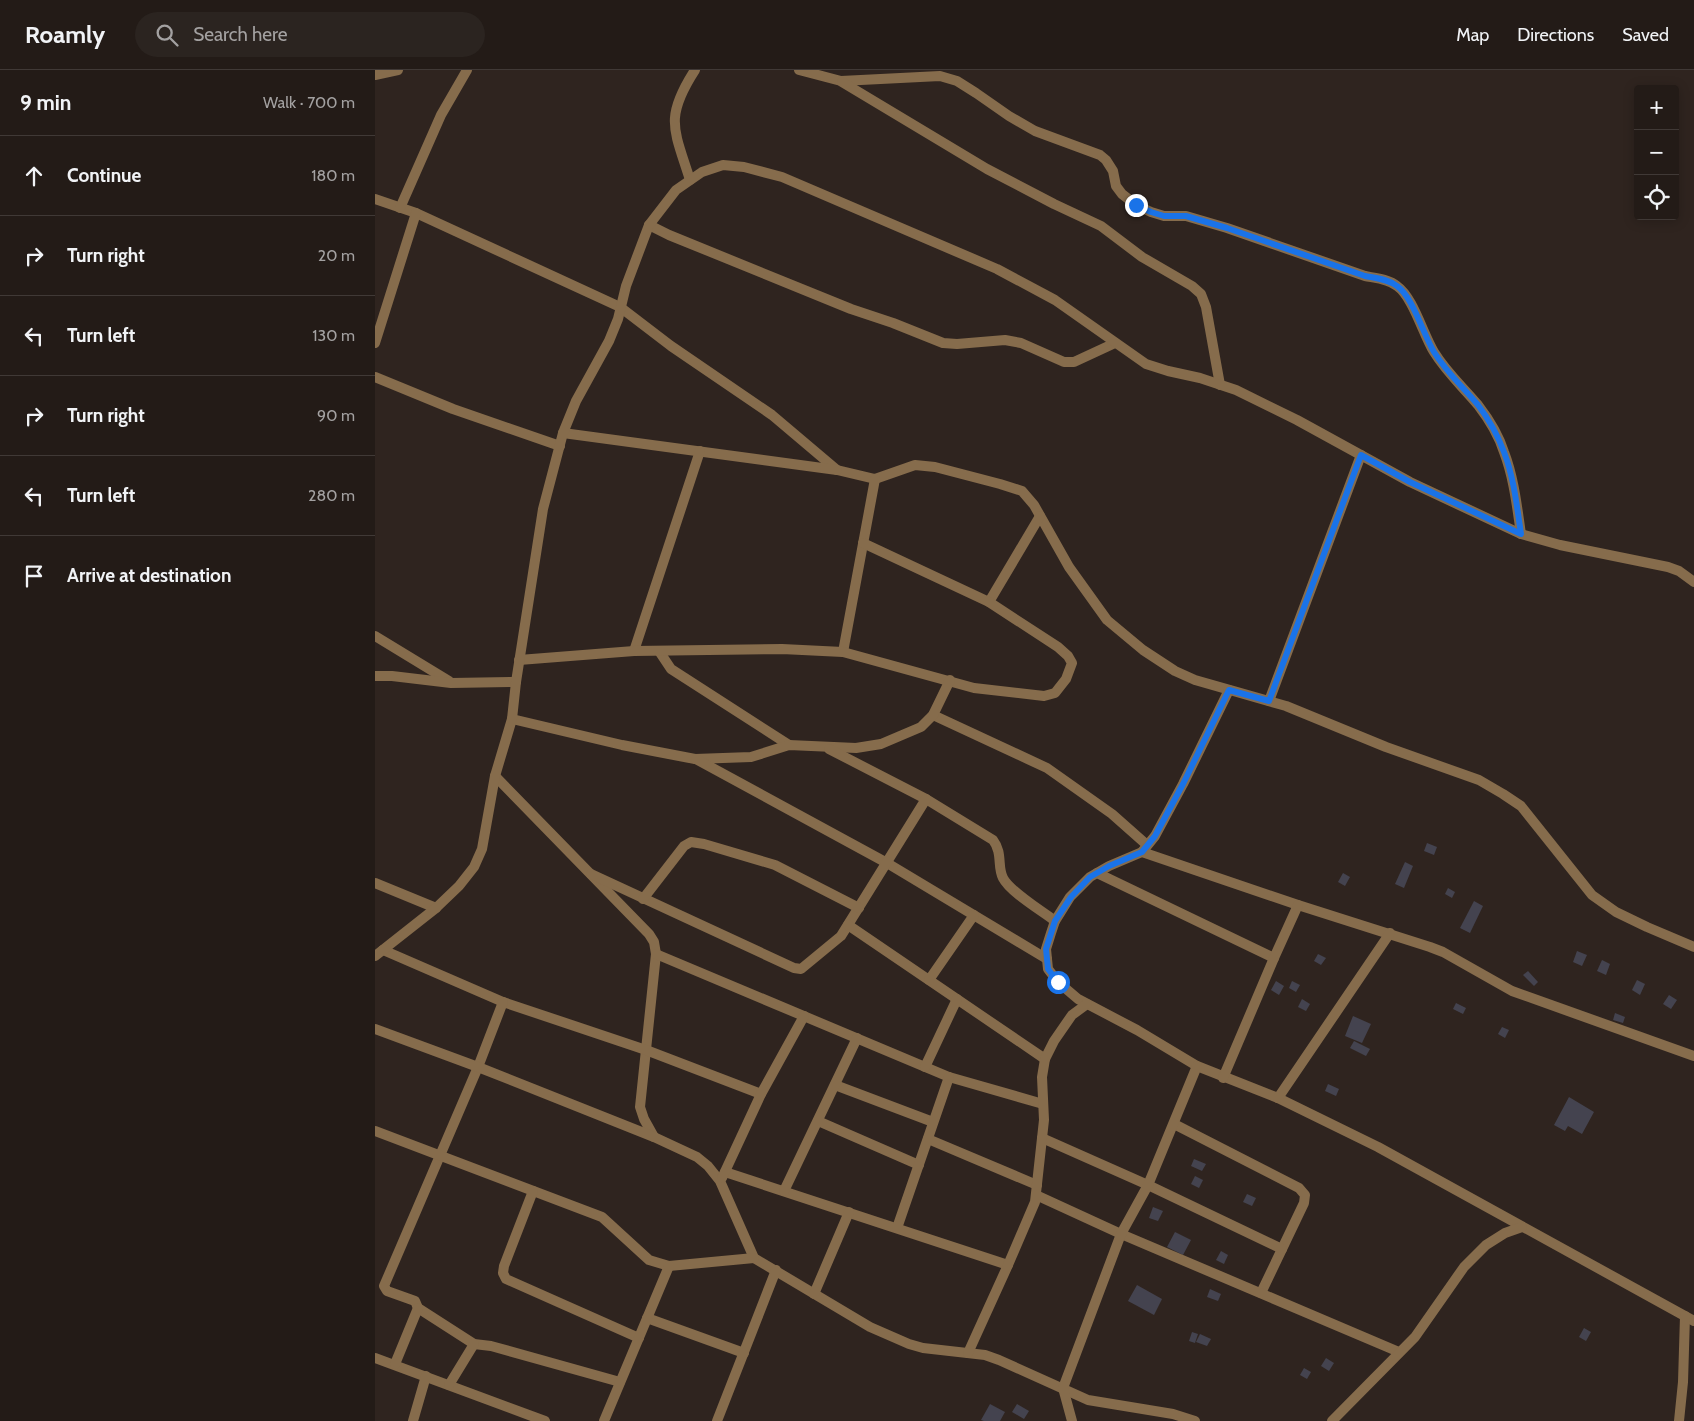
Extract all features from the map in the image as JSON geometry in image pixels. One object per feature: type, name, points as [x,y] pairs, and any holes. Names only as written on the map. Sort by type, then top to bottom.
[{"type":"street","points":[[375,75],[398,70]]},
{"type":"street","points":[[400,208],[434,128],[467,70]]},
{"type":"street","points":[[691,180],[674,130],[674,113],[683,90],[695,70]]},
{"type":"street","points":[[799,70],[841,81],[987,169],[1101,226],[1142,257],[1192,286],[1201,294],[1206,307],[1220,385]]},
{"type":"street","points":[[841,81],[940,76],[957,81],[1035,131],[1100,155],[1106,160],[1113,171],[1116,186],[1122,194],[1136,205],[1151,212],[1164,216],[1186,216],[1227,228],[1365,276],[1386,280],[1397,285],[1406,294],[1434,352],[1453,379],[1479,406],[1495,432],[1504,452],[1511,479],[1521,534]]},
{"type":"street","points":[[375,956],[436,908],[459,886],[474,868],[482,849],[495,776],[512,719],[519,660],[543,509],[563,433],[576,401],[609,341],[618,319],[626,286],[649,225],[676,190],[702,172],[723,165],[744,166],[782,177],[997,269],[1055,300],[1146,364],[1236,390],[1297,420],[1410,482],[1521,534],[1560,545],[1669,567],[1679,571],[1694,582]]},
{"type":"street","points":[[375,199],[416,213],[620,307],[671,346],[772,415],[837,470]]},
{"type":"street","points":[[375,343],[416,213]]},
{"type":"street","points":[[649,225],[851,309],[943,343],[957,344],[1005,340],[1021,343],[1064,362],[1074,362],[1115,343]]},
{"type":"street","points":[[375,377],[453,409],[560,446]]},
{"type":"street","points":[[563,433],[837,470],[875,479],[915,466],[935,467],[1022,491],[1034,505],[1069,567],[1107,620],[1143,650],[1175,671],[1195,680],[1286,706],[1386,747],[1479,780],[1521,806],[1592,895],[1616,912],[1694,947]]},
{"type":"street","points":[[634,651],[700,452]]},
{"type":"street","points":[[1269,701],[1361,455]]},
{"type":"street","points":[[843,652],[875,479]]},
{"type":"street","points":[[989,602],[1040,516]]},
{"type":"street","points":[[519,660],[634,651],[782,649],[843,652],[974,688],[1044,696],[1055,693],[1067,679],[1072,663],[1068,656],[1058,647],[989,602],[863,543]]},
{"type":"street","points":[[375,636],[451,683]]},
{"type":"street","points":[[659,651],[671,669],[789,745]]},
{"type":"street","points":[[375,676],[451,683],[516,682]]},
{"type":"street","points":[[512,719],[695,759],[751,757],[789,745],[856,748],[881,744],[921,726],[933,715],[950,680]]},
{"type":"street","points":[[1229,690],[1170,810],[1144,849],[1090,877],[1071,897],[1055,921],[1046,949],[1048,969],[1058,982],[1078,999],[1137,1030],[1197,1066],[1223,1078],[1278,1098],[1378,1147],[1689,1318],[1679,1421]]},
{"type":"street","points":[[933,715],[1047,768],[1112,814],[1144,849],[1298,906],[1443,952],[1512,991],[1694,1056]]},
{"type":"street","points":[[826,747],[926,799],[993,840],[998,846],[1002,877],[1010,888],[1055,921]]},
{"type":"street","points":[[695,759],[887,862],[1047,959]]},
{"type":"street","points":[[495,776],[649,934],[654,942],[656,954],[640,1107],[654,1137]]},
{"type":"street","points":[[591,874],[794,968],[801,969],[841,936],[926,799]]},
{"type":"street","points":[[643,898],[684,846],[691,842],[775,864],[859,908]]},
{"type":"street","points":[[1097,873],[1274,958]]},
{"type":"street","points":[[375,883],[436,908]]},
{"type":"street","points":[[1223,1078],[1298,906]]},
{"type":"street","points":[[929,980],[974,915]]},
{"type":"street","points":[[849,924],[1045,1060]]},
{"type":"street","points":[[1278,1098],[1390,934]]},
{"type":"street","points":[[383,950],[503,1002],[646,1050],[761,1094]]},
{"type":"street","points":[[656,954],[949,1077],[1043,1104]]},
{"type":"street","points":[[925,1067],[957,999]]},
{"type":"street","points":[[503,1002],[478,1067],[384,1286],[387,1292],[415,1301],[418,1308],[474,1344],[491,1346],[620,1382]]},
{"type":"street","points":[[968,1353],[1009,1265],[1035,1202],[1042,1138],[1042,1077],[1045,1060],[1054,1041],[1072,1015],[1087,1004]]},
{"type":"street","points":[[754,1258],[723,1176],[761,1094],[804,1016]]},
{"type":"street","points":[[375,1029],[478,1067],[654,1137],[697,1157],[723,1176],[784,1191],[1009,1265]]},
{"type":"street","points":[[784,1191],[857,1038]]},
{"type":"street","points":[[1071,1421],[1063,1388],[1121,1234],[1148,1185],[1197,1066]]},
{"type":"street","points":[[897,1228],[949,1077]]},
{"type":"street","points":[[835,1085],[933,1122]]},
{"type":"street","points":[[818,1122],[919,1165]]},
{"type":"street","points":[[1174,1124],[1299,1188],[1305,1195],[1304,1203],[1261,1293]]},
{"type":"street","points":[[375,1131],[602,1217],[649,1260],[669,1266],[754,1258],[870,1327],[909,1344],[923,1348],[985,1355],[1088,1400],[1173,1414],[1195,1421]]},
{"type":"street","points":[[1042,1138],[1148,1185],[1282,1249]]},
{"type":"street","points":[[928,1139],[1036,1190],[1121,1234],[1399,1352]]},
{"type":"street","points":[[533,1191],[504,1266],[503,1273],[506,1279],[639,1338]]},
{"type":"street","points":[[814,1294],[849,1212]]},
{"type":"street","points":[[1332,1421],[1415,1337],[1464,1267],[1486,1246],[1505,1233],[1522,1227]]},
{"type":"street","points":[[604,1421],[669,1266]]},
{"type":"street","points":[[717,1421],[776,1270]]},
{"type":"street","points":[[395,1364],[418,1308]]},
{"type":"street","points":[[647,1318],[744,1353]]},
{"type":"street","points":[[449,1385],[474,1344]]},
{"type":"street","points":[[375,1358],[545,1421]]},
{"type":"street","points":[[413,1421],[427,1376]]},
{"type":"building","points":[[1427,843],[1437,847],[1434,855],[1424,851]]},
{"type":"building","points":[[1405,862],[1413,866],[1404,888],[1395,884]]},
{"type":"building","points":[[1343,873],[1350,877],[1345,886],[1338,882]]},
{"type":"building","points":[[1448,888],[1455,892],[1452,898],[1445,894]]},
{"type":"building","points":[[1474,901],[1483,906],[1470,933],[1460,928]]},
{"type":"building","points":[[1577,951],[1587,955],[1582,966],[1573,962]]},
{"type":"building","points":[[1318,954],[1326,958],[1321,965],[1314,961]]},
{"type":"building","points":[[1602,960],[1610,964],[1606,975],[1597,971]]},
{"type":"building","points":[[1528,971],[1538,982],[1534,986],[1523,975]]},
{"type":"building","points":[[1637,980],[1645,984],[1640,995],[1632,990]]},
{"type":"building","points":[[1276,981],[1284,986],[1279,995],[1271,990]]},
{"type":"building","points":[[1292,981],[1300,985],[1296,992],[1289,988]]},
{"type":"building","points":[[1669,995],[1677,1000],[1671,1009],[1663,1004]]},
{"type":"building","points":[[1302,999],[1310,1004],[1306,1011],[1298,1007]]},
{"type":"building","points":[[1456,1003],[1466,1008],[1463,1014],[1453,1009]]},
{"type":"building","points":[[1615,1013],[1625,1017],[1623,1023],[1613,1020]]},
{"type":"building","points":[[1353,1016],[1371,1024],[1362,1043],[1345,1036]]},
{"type":"building","points":[[1502,1027],[1509,1030],[1505,1038],[1498,1034]]},
{"type":"building","points":[[1354,1041],[1370,1049],[1366,1056],[1350,1048]]},
{"type":"building","points":[[1328,1084],[1339,1089],[1336,1096],[1325,1091]]},
{"type":"building","points":[[1569,1097],[1594,1112],[1582,1134],[1568,1126],[1565,1131],[1554,1125]]},
{"type":"building","points":[[1194,1159],[1206,1164],[1202,1171],[1191,1166]]},
{"type":"building","points":[[1195,1176],[1203,1180],[1199,1188],[1191,1184]]},
{"type":"building","points":[[1247,1194],[1256,1198],[1252,1206],[1243,1202]]},
{"type":"building","points":[[1153,1207],[1163,1211],[1158,1221],[1149,1218]]},
{"type":"building","points":[[1175,1232],[1191,1240],[1183,1255],[1167,1247]]},
{"type":"building","points":[[1221,1251],[1228,1255],[1224,1264],[1216,1260]]},
{"type":"building","points":[[1137,1285],[1162,1299],[1154,1315],[1128,1301]]},
{"type":"building","points":[[1210,1289],[1221,1294],[1218,1301],[1207,1297]]},
{"type":"building","points":[[1584,1328],[1591,1332],[1586,1341],[1579,1337]]},
{"type":"building","points":[[1192,1332],[1198,1334],[1195,1343],[1189,1341]]},
{"type":"building","points":[[1200,1334],[1211,1339],[1207,1346],[1196,1342]]},
{"type":"building","points":[[1326,1358],[1334,1363],[1329,1371],[1321,1366]]},
{"type":"building","points":[[1304,1368],[1311,1372],[1307,1379],[1300,1375]]},
{"type":"building","points":[[990,1404],[1005,1412],[1000,1421],[981,1420]]},
{"type":"building","points":[[1017,1404],[1029,1411],[1024,1419],[1012,1412]]},
{"type":"route","points":[[1058,982],[1048,969],[1046,949],[1055,921],[1071,897],[1090,877],[1109,866],[1142,852],[1155,836],[1166,819],[1229,690],[1269,701],[1361,455],[1410,482],[1521,534],[1511,479],[1504,452],[1495,432],[1479,406],[1453,379],[1434,352],[1406,294],[1397,285],[1386,280],[1365,276],[1227,228],[1186,216],[1164,216],[1136,205]]}]
